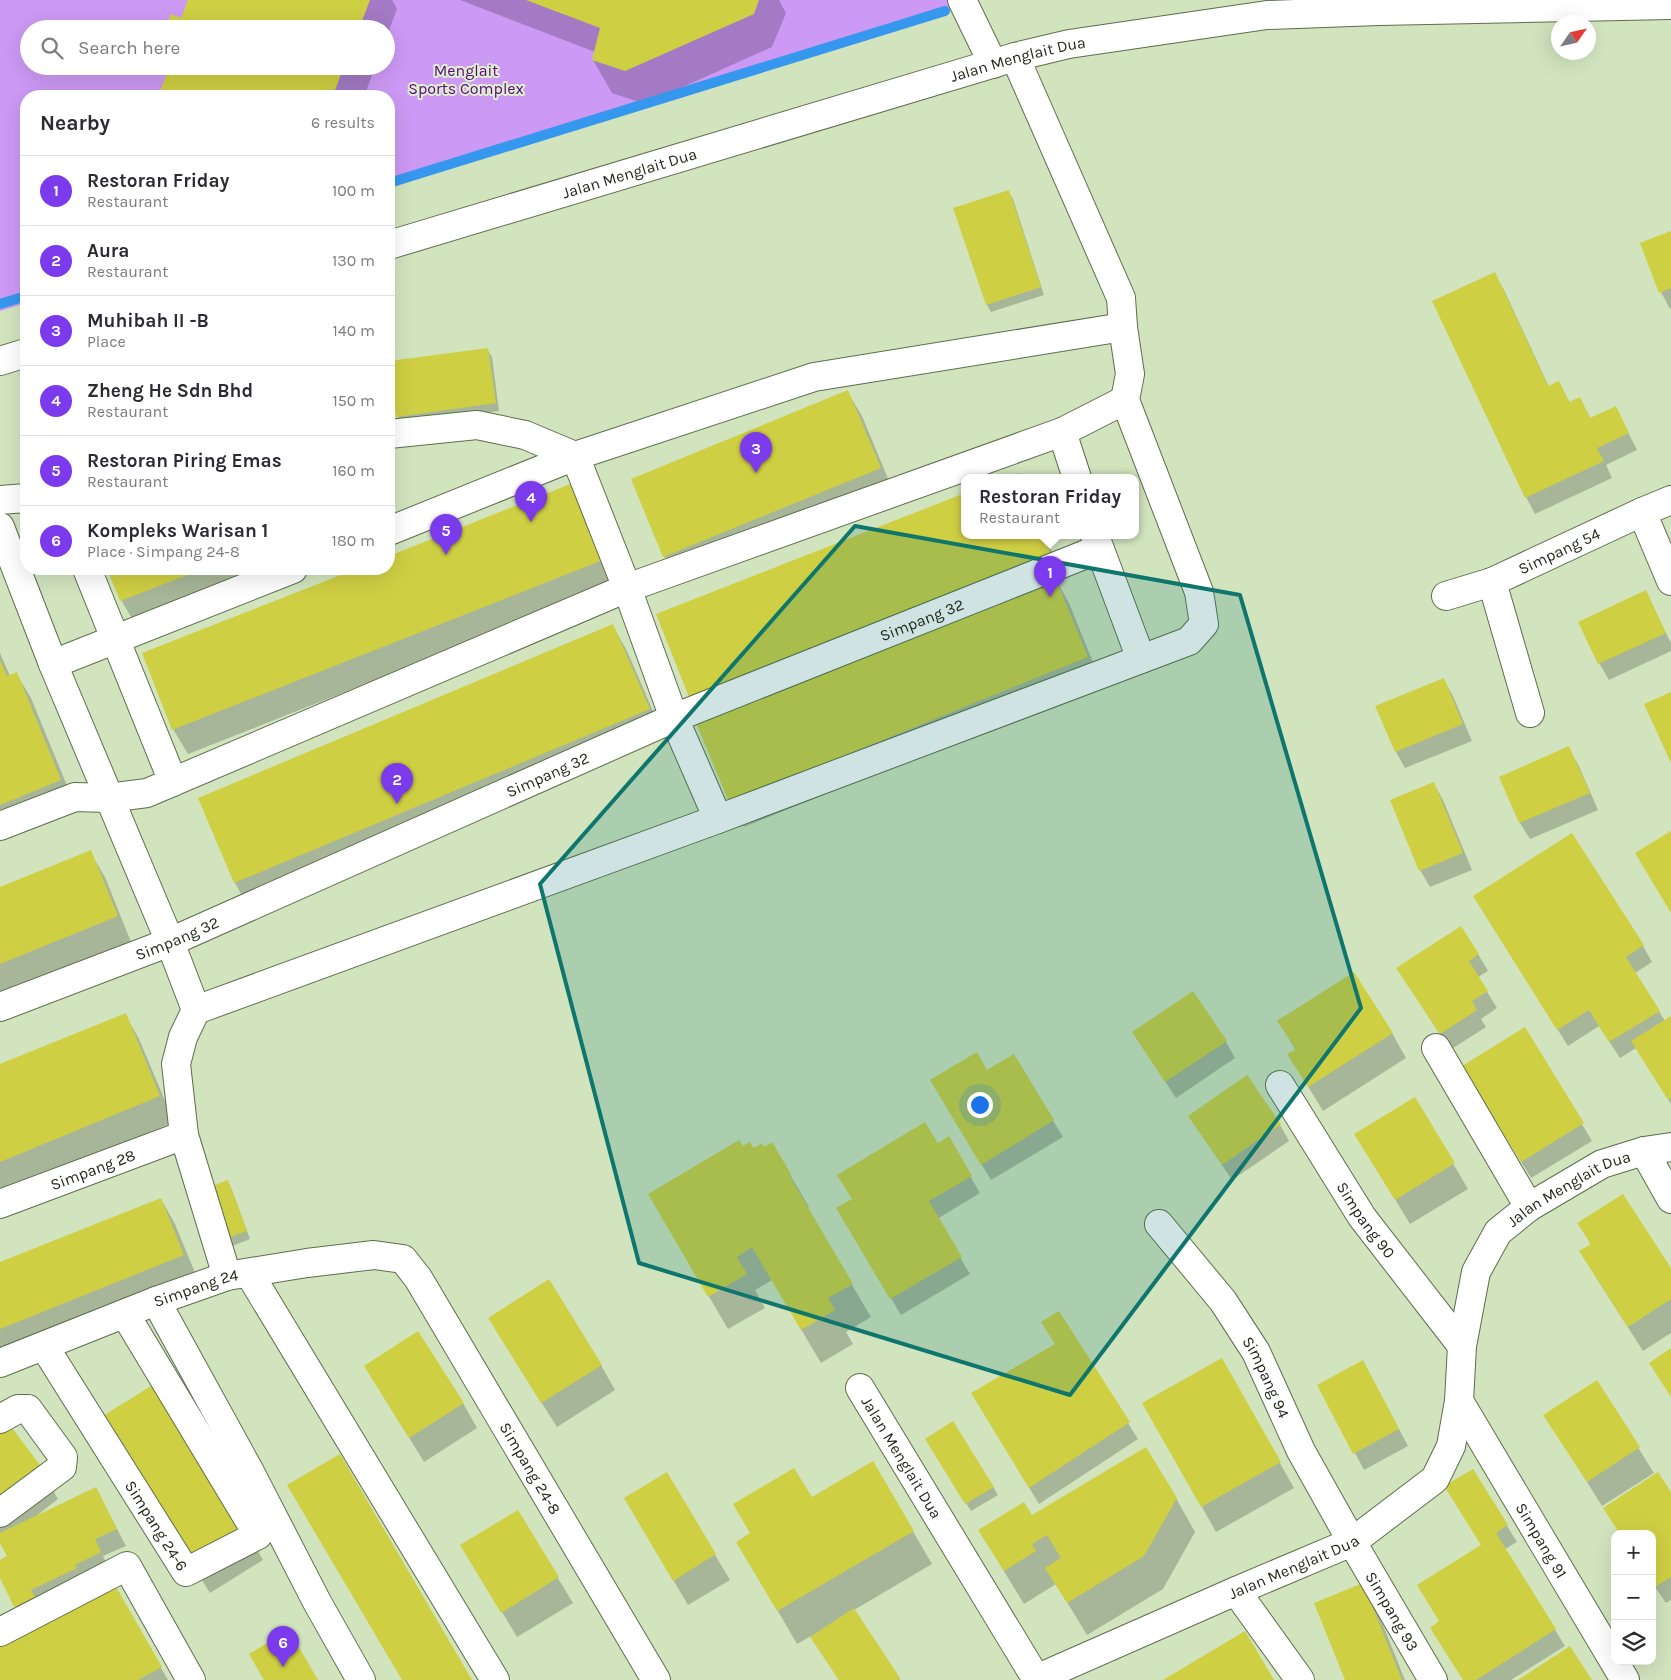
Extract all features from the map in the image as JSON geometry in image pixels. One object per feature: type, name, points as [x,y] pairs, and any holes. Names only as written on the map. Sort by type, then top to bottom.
[{"type":"street","points":[[495,1680],[238,1275],[184,1135],[176,1064],[183,1037],[196,1010],[718,819],[1189,641],[1204,624],[1199,592],[1125,400],[1130,374],[1121,298],[1004,60],[962,0]]},
{"type":"street","name":"Jalan Menglait Dua","points":[[395,243],[1004,60],[1069,44],[1267,16],[1379,5],[1586,3],[1671,5]]},
{"type":"street","points":[[395,529],[575,456],[814,377],[1123,327]]},
{"type":"street","points":[[0,361],[20,355]]},
{"type":"street","points":[[0,826],[75,797],[108,798],[147,793],[627,588],[1062,432],[1125,400]]},
{"type":"street","points":[[395,433],[477,425],[525,435],[575,456],[627,588],[674,718],[718,819]]},
{"type":"street","points":[[1062,432],[1076,474]]},
{"type":"street","points":[[0,500],[20,498]]},
{"type":"street","name":"Simpang 54","points":[[1446,596],[1492,582],[1671,500]]},
{"type":"street","points":[[1642,512],[1671,581]]},
{"type":"street","points":[[0,527],[53,664],[170,942],[196,1010]]},
{"type":"street","points":[[1097,542],[1141,659]]},
{"type":"street","name":"Simpang 32","points":[[0,1007],[170,942],[674,718],[1097,542]]},
{"type":"street","points":[[89,575],[173,782]]},
{"type":"street","points":[[53,664],[278,575]]},
{"type":"street","points":[[1492,582],[1530,713]]},
{"type":"street","points":[[1436,1048],[1529,1206]]},
{"type":"street","name":"Simpang 90","points":[[1280,1085],[1362,1217],[1462,1346]]},
{"type":"street","name":"Simpang 28","points":[[0,1204],[184,1135]]},
{"type":"street","name":"Jalan Menglait Dua","points":[[860,1388],[1036,1680],[1236,1591],[1352,1542],[1435,1479],[1451,1446],[1459,1401],[1462,1346],[1476,1272],[1498,1232],[1529,1206],[1602,1164],[1644,1152],[1671,1147]]},
{"type":"street","points":[[1644,1152],[1671,1199]]},
{"type":"street","name":"Simpang 94","points":[[1159,1224],[1223,1301],[1256,1352],[1301,1451],[1352,1542]]},
{"type":"street","name":"Simpang 24","points":[[0,1363],[156,1301],[238,1275],[307,1263],[374,1255],[404,1259]]},
{"type":"street","name":"Simpang 24-8","points":[[404,1259],[418,1278],[656,1680]]},
{"type":"street","points":[[156,1301],[250,1472],[317,1602],[361,1680]]},
{"type":"street","name":"Simpang 24-6","points":[[44,1346],[186,1572],[258,1535],[126,1314]]},
{"type":"street","name":"Simpang 91","points":[[1459,1401],[1625,1680]]},
{"type":"street","points":[[0,1419],[18,1409],[28,1409],[63,1457],[62,1467],[0,1513]]},
{"type":"street","name":"Simpang 93","points":[[1352,1542],[1433,1680]]},
{"type":"street","points":[[0,1632],[127,1566],[191,1680]]},
{"type":"street","points":[[1236,1591],[1300,1680]]},
{"type":"highlighted area","points":[[855,526],[1240,595],[1361,1008],[1070,1395],[639,1263],[540,884]]},
{"type":"green space","name":"Menglait Sports Complex","points":[[0,0],[972,0],[395,185],[395,90],[20,90],[20,305],[0,311]]},
{"type":"building","points":[[188,0],[370,0],[362,20],[169,20],[171,14],[181,18]]},
{"type":"building","points":[[526,0],[759,0],[754,14],[625,71],[592,60],[600,28]]},
{"type":"building","points":[[166,75],[341,75],[335,90],[160,90]]},
{"type":"building","points":[[1009,190],[1041,287],[986,305],[953,208]]},
{"type":"building","points":[[1671,231],[1671,288],[1659,293],[1640,243]]},
{"type":"building","points":[[1495,272],[1548,386],[1559,381],[1569,402],[1580,397],[1590,418],[1616,406],[1629,433],[1597,448],[1604,461],[1525,498],[1432,301]]},
{"type":"building","points":[[488,348],[496,403],[396,417],[395,360]]},
{"type":"building","points":[[848,390],[881,468],[663,557],[631,479]]},
{"type":"building","points":[[578,481],[608,558],[172,730],[142,653],[341,575],[395,575],[395,554]]},
{"type":"building","points":[[961,495],[961,539],[1044,539],[1051,556],[689,697],[656,614]]},
{"type":"building","points":[[109,575],[187,575],[120,601]]},
{"type":"building","points":[[1055,577],[1088,657],[729,802],[696,723]]},
{"type":"building","points":[[1646,590],[1666,633],[1598,664],[1578,622]]},
{"type":"building","points":[[613,624],[650,709],[234,883],[198,798]]},
{"type":"building","points":[[0,660],[7,676],[17,672],[61,780],[0,805]]},
{"type":"building","points":[[1444,678],[1463,724],[1395,752],[1375,706]]},
{"type":"building","points":[[1671,692],[1671,763],[1644,704]]},
{"type":"building","points":[[1569,746],[1590,793],[1519,823],[1499,777]]},
{"type":"building","points":[[1434,782],[1463,853],[1419,871],[1390,800]]},
{"type":"building","points":[[1671,831],[1671,913],[1635,853]]},
{"type":"building","points":[[1572,833],[1644,945],[1626,957],[1660,1011],[1609,1042],[1589,1010],[1557,1030],[1473,896]]},
{"type":"building","points":[[91,850],[118,916],[0,964],[0,887]]},
{"type":"building","points":[[1461,926],[1479,954],[1469,961],[1488,991],[1472,1001],[1477,1010],[1440,1034],[1396,968]]},
{"type":"building","points":[[1354,972],[1393,1033],[1308,1087],[1287,1054],[1296,1049],[1277,1021]]},
{"type":"building","points":[[1193,991],[1227,1041],[1165,1082],[1132,1032]]},
{"type":"building","points":[[126,1013],[160,1096],[0,1162],[0,1064]]},
{"type":"building","points":[[1671,1016],[1671,1098],[1668,1100],[1631,1041]]},
{"type":"building","points":[[1525,1027],[1584,1123],[1521,1162],[1462,1066]]},
{"type":"building","points":[[977,1052],[987,1070],[1014,1054],[1054,1120],[981,1165],[930,1080]]},
{"type":"building","points":[[1247,1075],[1281,1124],[1222,1165],[1188,1116]]},
{"type":"building","points":[[1415,1097],[1455,1163],[1395,1200],[1354,1134]]},
{"type":"building","points":[[925,1122],[938,1143],[949,1136],[972,1176],[929,1201],[962,1257],[890,1299],[836,1208],[852,1199],[837,1175]]},
{"type":"building","points":[[739,1140],[743,1146],[750,1142],[754,1148],[762,1143],[764,1147],[772,1142],[791,1174],[789,1175],[853,1284],[828,1298],[835,1310],[801,1330],[752,1247],[737,1257],[747,1274],[708,1297],[648,1194]]},
{"type":"building","points":[[228,1180],[247,1231],[222,1240],[204,1189]]},
{"type":"building","points":[[1623,1194],[1671,1268],[1671,1299],[1628,1327],[1579,1251],[1591,1244],[1577,1223]]},
{"type":"building","points":[[161,1198],[184,1255],[0,1329],[0,1262]]},
{"type":"building","points":[[549,1279],[602,1365],[541,1403],[488,1318]]},
{"type":"building","points":[[1059,1311],[1130,1422],[1029,1488],[971,1393],[1055,1344],[1041,1322]]},
{"type":"building","points":[[418,1331],[464,1403],[409,1438],[364,1366]]},
{"type":"building","points":[[1671,1348],[1671,1397],[1649,1363]]},
{"type":"building","points":[[1222,1358],[1281,1462],[1201,1507],[1142,1403]]},
{"type":"building","points":[[1363,1360],[1399,1429],[1353,1454],[1317,1385]]},
{"type":"building","points":[[1597,1380],[1640,1447],[1587,1482],[1543,1415]]},
{"type":"building","points":[[156,1383],[245,1526],[190,1561],[101,1417]]},
{"type":"building","points":[[6,1420],[40,1465],[0,1495],[0,1424]]},
{"type":"building","points":[[953,1421],[994,1487],[965,1504],[925,1439]]},
{"type":"building","points":[[1146,1447],[1177,1498],[1144,1556],[1067,1603],[1045,1568],[1061,1558],[1047,1535],[1032,1544],[1036,1551],[1004,1571],[978,1530],[1024,1502],[1032,1515]]},
{"type":"building","points":[[340,1454],[472,1680],[402,1680],[287,1485]]},
{"type":"building","points":[[873,1461],[914,1531],[777,1611],[736,1542],[750,1533],[733,1504],[794,1468],[812,1497]]},
{"type":"building","points":[[1473,1469],[1508,1525],[1496,1533],[1556,1629],[1476,1680],[1463,1680],[1430,1628],[1439,1621],[1417,1585],[1481,1545],[1444,1486]]},
{"type":"building","points":[[667,1472],[716,1554],[673,1581],[624,1498]]},
{"type":"building","points":[[1658,1472],[1671,1492],[1671,1577],[1656,1586],[1656,1530],[1617,1530],[1603,1508]]},
{"type":"building","points":[[96,1487],[117,1529],[95,1539],[101,1552],[75,1565],[77,1568],[31,1590],[35,1597],[14,1607],[0,1578],[0,1560],[7,1556],[0,1543],[0,1533]]},
{"type":"building","points":[[518,1510],[559,1577],[501,1613],[460,1545]]},
{"type":"building","points":[[1363,1583],[1402,1680],[1345,1680],[1314,1603]]},
{"type":"building","points":[[115,1585],[162,1667],[138,1680],[0,1680],[0,1646]]},
{"type":"building","points":[[854,1608],[900,1678],[897,1680],[839,1680],[810,1637]]},
{"type":"building","points":[[289,1630],[318,1680],[264,1680],[249,1654]]},
{"type":"building","points":[[1245,1631],[1274,1680],[1163,1680]]},
{"type":"building","points":[[1570,1646],[1592,1680],[1518,1680]]},
{"type":"waterway","points":[[395,181],[945,11]]},
{"type":"waterway","points":[[0,304],[20,298]]},
{"type":"place","name":"Muhibah II -B","points":[[756,473]]},
{"type":"place","name":"Zheng He Sdn Bhd","points":[[531,522]]},
{"type":"place","name":"Restoran Piring Emas","points":[[446,555]]},
{"type":"place","name":"Restoran Friday","points":[[1050,597]]},
{"type":"place","name":"Aura","points":[[397,804]]},
{"type":"place","name":"Kompleks Warisan 1","points":[[283,1667]]}]
